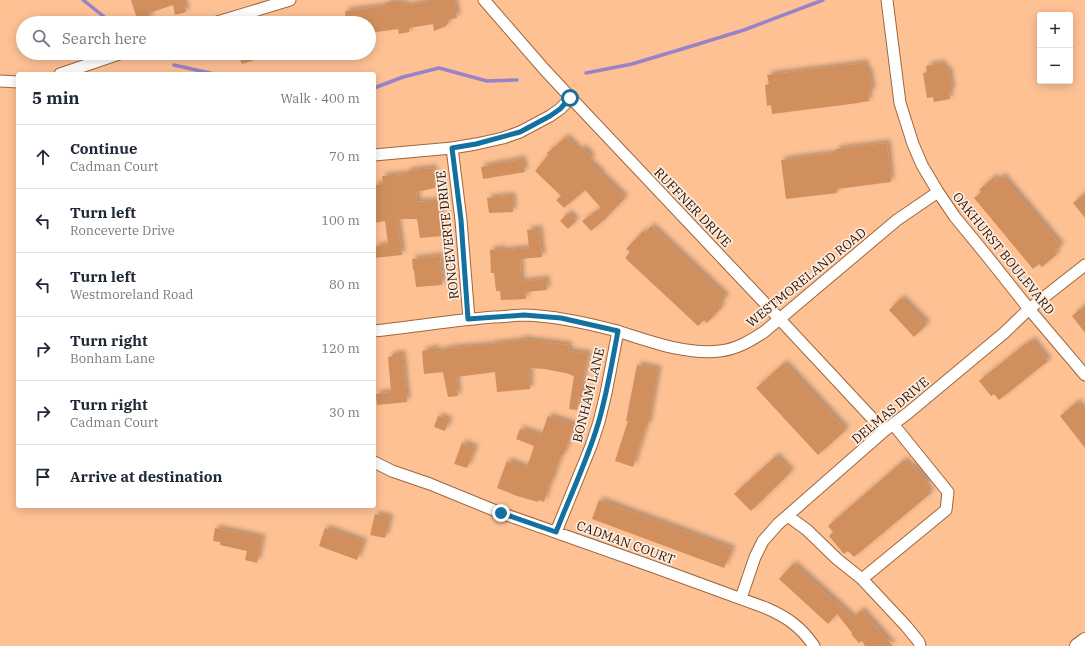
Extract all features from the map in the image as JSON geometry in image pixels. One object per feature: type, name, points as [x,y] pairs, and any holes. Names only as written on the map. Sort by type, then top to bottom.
[{"type":"street","points":[[237,16],[290,0]]},
{"type":"street","name":"RUFFNER DRIVE","points":[[484,0],[570,98],[884,431]]},
{"type":"street","name":"OAKHURST BOULEVARD","points":[[887,0],[900,102],[913,144],[922,165],[954,218],[1085,375]]},
{"type":"street","points":[[66,72],[101,60]]},
{"type":"street","points":[[0,81],[16,82]]},
{"type":"street","points":[[376,155],[452,148],[476,144],[520,132],[550,116],[560,109],[570,98]]},
{"type":"street","name":"RONCEVERTE DRIVE","points":[[452,148],[461,220],[468,319]]},
{"type":"street","name":"WESTMORELAND ROAD","points":[[376,331],[468,319],[524,315],[561,318],[618,331],[662,345],[686,350],[709,352],[735,348],[764,332],[897,220],[938,192]]},
{"type":"street","name":"DELMAS DRIVE","points":[[741,598],[755,557],[763,541],[778,524],[884,431],[908,414],[998,338],[1029,309],[1085,265]]},
{"type":"street","name":"BONHAM LANE","points":[[556,532],[591,446],[599,422],[618,331]]},
{"type":"street","points":[[862,579],[946,510],[948,492],[893,424]]},
{"type":"street","name":"CADMAN COURT","points":[[376,463],[392,471],[430,484],[501,513],[766,608],[782,615],[794,623],[807,635],[814,646]]},
{"type":"street","points":[[788,516],[807,530],[837,559],[862,579],[906,626],[919,642],[920,646]]},
{"type":"street","points":[[1077,646],[1085,640]]},
{"type":"building","points":[[131,0],[183,0],[186,12],[175,15],[173,5],[149,13],[150,16],[136,16]]},
{"type":"building","points":[[429,0],[454,0],[457,18],[450,19],[446,26],[434,31],[433,24],[409,28],[409,32],[399,34],[398,29],[376,32],[376,16],[345,16],[345,11],[386,6],[385,3],[403,3],[404,6],[429,2]]},
{"type":"building","points":[[240,60],[254,60],[242,64]]},
{"type":"building","points":[[865,63],[866,71],[869,71],[872,92],[868,93],[869,101],[772,114],[771,105],[767,106],[765,85],[769,84],[767,75]]},
{"type":"building","points":[[942,63],[944,70],[948,69],[952,91],[949,91],[950,99],[934,102],[933,97],[927,98],[923,73],[927,72],[926,66]]},
{"type":"building","points":[[566,137],[579,151],[583,148],[592,158],[588,161],[625,198],[591,231],[582,221],[601,208],[585,190],[564,208],[556,200],[561,196],[535,171],[548,155],[547,153]]},
{"type":"building","points":[[887,143],[891,182],[837,189],[837,193],[786,199],[781,160],[836,153],[836,149]]},
{"type":"building","points":[[522,159],[525,172],[483,179],[481,167]]},
{"type":"building","points":[[433,168],[435,188],[416,192],[417,202],[437,201],[442,236],[420,238],[417,219],[397,219],[402,255],[376,258],[376,247],[388,244],[385,221],[376,223],[376,185],[383,184],[382,176],[407,174],[407,171]]},
{"type":"building","points":[[1002,176],[1061,246],[1055,251],[1057,254],[1042,267],[1039,264],[1033,269],[974,198],[981,192],[979,190],[994,177],[997,181]]},
{"type":"building","points":[[1085,193],[1085,218],[1073,203]]},
{"type":"building","points":[[512,196],[513,212],[489,213],[487,198]]},
{"type":"building","points":[[568,213],[576,221],[568,229],[560,221]]},
{"type":"building","points":[[651,226],[726,297],[719,304],[722,307],[707,323],[704,320],[698,326],[625,258],[630,252],[626,249],[643,231],[645,233]]},
{"type":"building","points":[[539,229],[542,257],[520,259],[521,282],[546,279],[547,290],[525,292],[526,299],[501,300],[500,291],[496,291],[494,273],[491,273],[490,250],[502,249],[502,251],[529,248],[527,230]]},
{"type":"building","points":[[440,256],[442,285],[416,287],[412,259]]},
{"type":"building","points":[[901,298],[927,324],[914,337],[889,310]]},
{"type":"building","points":[[1085,305],[1085,333],[1072,316]]},
{"type":"building","points":[[520,339],[569,345],[568,351],[588,354],[581,387],[584,387],[582,398],[579,397],[577,410],[569,409],[574,376],[570,374],[545,369],[529,368],[530,389],[497,392],[495,372],[456,377],[458,396],[448,397],[443,372],[424,374],[422,351],[435,348],[436,352],[451,348],[520,341]]},
{"type":"building","points":[[1032,340],[1048,361],[999,400],[994,394],[991,396],[979,381]]},
{"type":"building","points":[[393,354],[402,354],[407,402],[377,405],[376,394],[391,392],[388,357],[393,356]]},
{"type":"building","points":[[784,363],[846,430],[818,455],[756,388]]},
{"type":"building","points":[[637,365],[658,369],[648,425],[646,425],[633,467],[615,461],[628,421],[626,421]]},
{"type":"building","points":[[1077,402],[1085,413],[1085,448],[1060,416]]},
{"type":"building","points":[[438,416],[449,420],[445,431],[434,427]]},
{"type":"building","points":[[548,416],[574,425],[563,456],[561,455],[550,485],[549,484],[544,502],[539,500],[538,502],[517,496],[497,488],[507,461],[526,468],[531,456],[534,446],[516,439],[520,429],[541,436]]},
{"type":"building","points":[[462,443],[475,448],[467,468],[454,464]]},
{"type":"building","points":[[776,456],[791,472],[751,511],[734,494]]},
{"type":"building","points":[[904,460],[910,467],[912,465],[928,483],[925,486],[931,493],[854,557],[848,551],[844,554],[829,536],[833,532],[828,526]]},
{"type":"building","points":[[599,500],[732,549],[724,568],[592,519]]},
{"type":"building","points":[[375,514],[390,518],[385,538],[370,535]]},
{"type":"building","points":[[215,528],[262,538],[257,563],[245,560],[247,551],[220,545],[220,542],[213,541]]},
{"type":"building","points":[[325,528],[364,542],[357,560],[319,546]]},
{"type":"building","points":[[793,564],[853,618],[861,610],[893,646],[865,646],[862,641],[859,643],[837,614],[828,624],[779,579]]},
{"type":"waterway","points":[[83,0],[103,16]]},
{"type":"waterway","points":[[586,73],[632,64],[744,30],[823,0]]},
{"type":"waterway","points":[[174,65],[205,72]]},
{"type":"waterway","points":[[376,87],[403,77],[439,68],[487,81],[517,80]]},
{"type":"route","points":[[501,513],[556,532],[591,446],[599,422],[618,331],[561,318],[524,315],[468,319],[461,220],[452,148],[503,138],[520,132],[550,116],[560,109],[570,98]]}]
